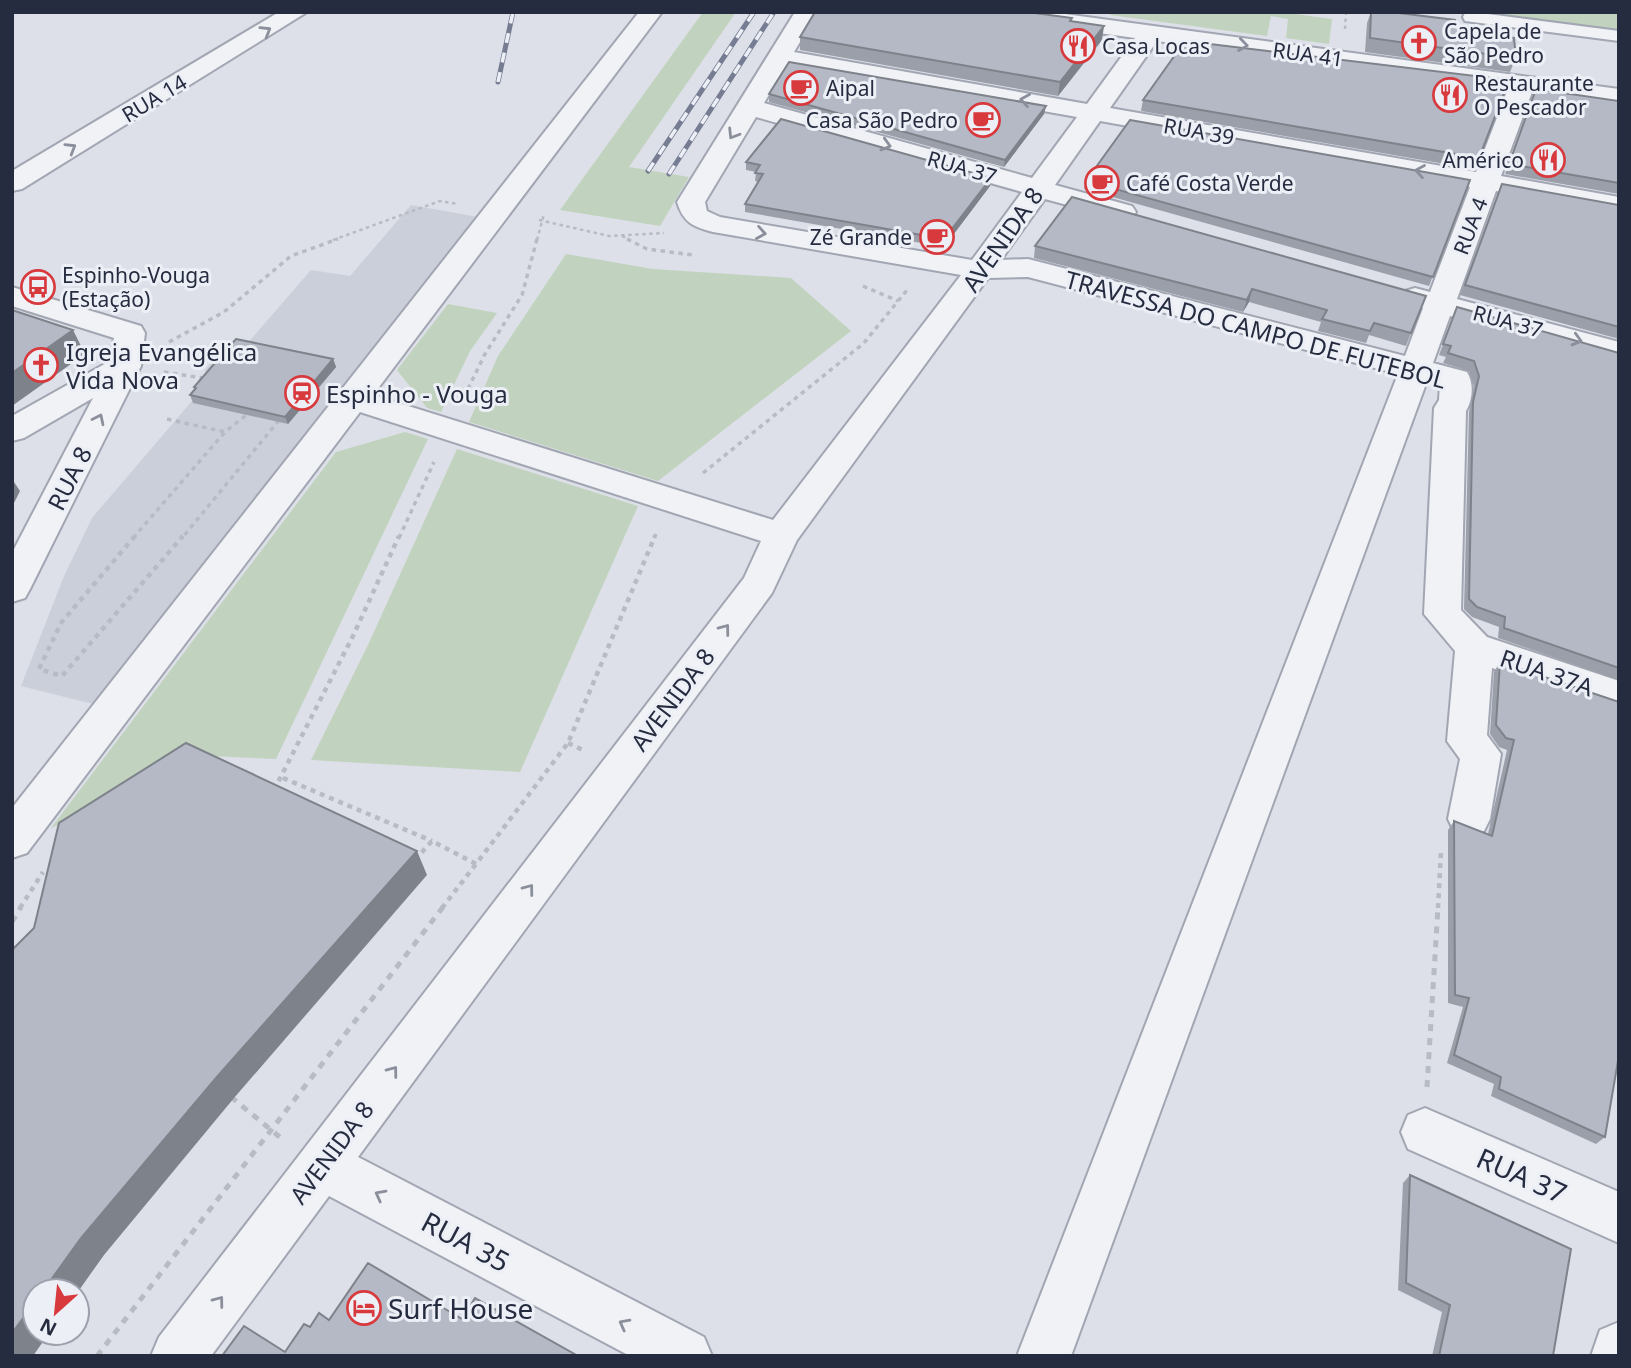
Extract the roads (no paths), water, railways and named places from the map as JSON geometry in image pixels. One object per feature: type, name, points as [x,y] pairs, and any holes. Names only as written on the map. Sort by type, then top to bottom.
[{"type":"street","name":"RUA 14","points":[[12,183],[296,12]]},
{"type":"street","points":[[12,840],[651,12]]},
{"type":"street","points":[[750,107],[807,12]]},
{"type":"street","name":"RUA 41","points":[[997,12],[1619,97]]},
{"type":"street","name":"AVENIDA 8","points":[[178,1356],[759,584],[781,535],[981,270],[1151,33]]},
{"type":"street","name":"RUA 39","points":[[779,57],[1619,205]]},
{"type":"street","name":"RUA 4","points":[[1044,1356],[1523,83]]},
{"type":"street","name":"RUA 37","points":[[750,107],[1145,219]]},
{"type":"street","name":"TRAVESSA DO CAMPO DE FUTEBOL","points":[[750,107],[691,202],[695,216],[713,225],[981,270],[1028,268],[1456,379],[1455,403],[1450,408],[1442,614],[1475,647]]},
{"type":"street","name":"RUA 37","points":[[1387,289],[1619,352]]},
{"type":"street","points":[[12,296],[130,333],[125,366],[12,430]]},
{"type":"street","name":"RUA 8","points":[[12,589],[125,366]]},
{"type":"street","points":[[353,399],[781,535]]},
{"type":"street","points":[[1469,819],[1481,754],[1467,741],[1475,647]]},
{"type":"street","name":"RUA 37A","points":[[1475,647],[1619,696]]},
{"type":"street","name":"RUA 37","points":[[1425,1132],[1619,1218]]},
{"type":"street","name":"RUA 35","points":[[322,1165],[684,1356]]},
{"type":"street","points":[[1618,1356],[1619,1349]]},
{"type":"lane","points":[[1471,17],[1619,36]]},
{"type":"railway","points":[[498,82],[513,12]]},
{"type":"railway","points":[[648,171],[754,12]]},
{"type":"railway","points":[[669,174],[774,12]]},
{"type":"place","name":"Capela de São Pedro","points":[[1419,43]]},
{"type":"place","name":"Casa Locas","points":[[1078,46]]},
{"type":"place","name":"Aipal","points":[[801,88]]},
{"type":"place","name":"Restaurante O Pescador","points":[[1450,95]]},
{"type":"place","name":"Casa São Pedro","points":[[983,120]]},
{"type":"place","name":"Américo","points":[[1548,160]]},
{"type":"place","name":"Café Costa Verde","points":[[1102,183]]},
{"type":"place","name":"Zé Grande","points":[[937,237]]},
{"type":"place","name":"Espinho-Vouga (Estação)","points":[[38,287]]},
{"type":"place","name":"Igreja Evangélica Vida Nova","points":[[41,365]]},
{"type":"place","name":"Espinho - Vouga","points":[[302,393]]},
{"type":"place","name":"Surf House","points":[[364,1308]]}]
